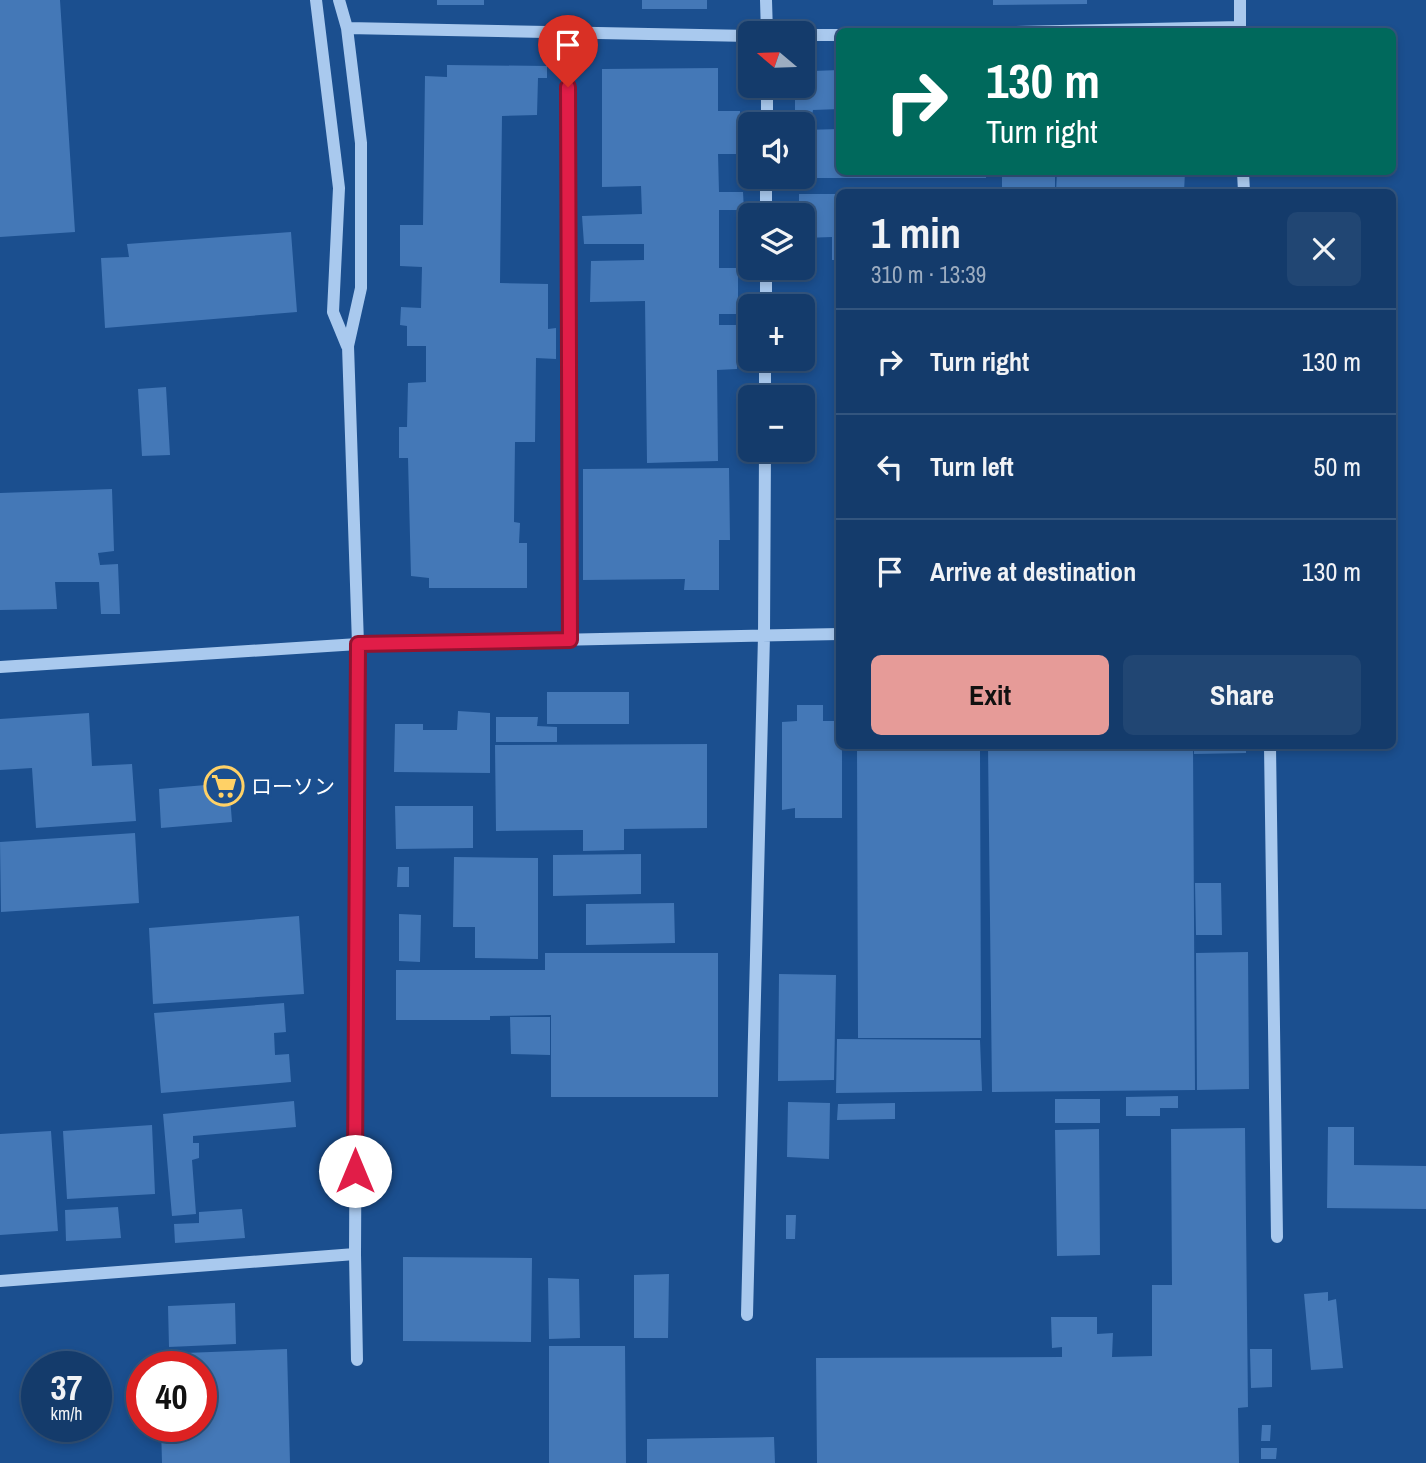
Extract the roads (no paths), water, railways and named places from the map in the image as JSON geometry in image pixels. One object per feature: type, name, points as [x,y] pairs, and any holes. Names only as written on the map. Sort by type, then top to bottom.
[{"type":"street","points":[[316,0],[339,188],[333,312],[348,346]]},
{"type":"street","points":[[339,0],[347,28],[361,143],[361,288],[348,346],[358,644],[355,1255],[357,1360]]},
{"type":"street","points":[[766,0],[767,21]]},
{"type":"street","points":[[1240,0],[1240,28]]},
{"type":"street","points":[[347,28],[738,36]]},
{"type":"street","points":[[567,32],[570,640]]},
{"type":"street","points":[[816,35],[836,35]]},
{"type":"street","points":[[747,1315],[764,636],[765,462]]},
{"type":"street","points":[[0,667],[358,644],[836,634]]},
{"type":"street","points":[[1270,749],[1277,1237]]},
{"type":"street","points":[[0,1281],[355,1255]]},
{"type":"place","name":"ローソン","points":[[224,786]]}]
